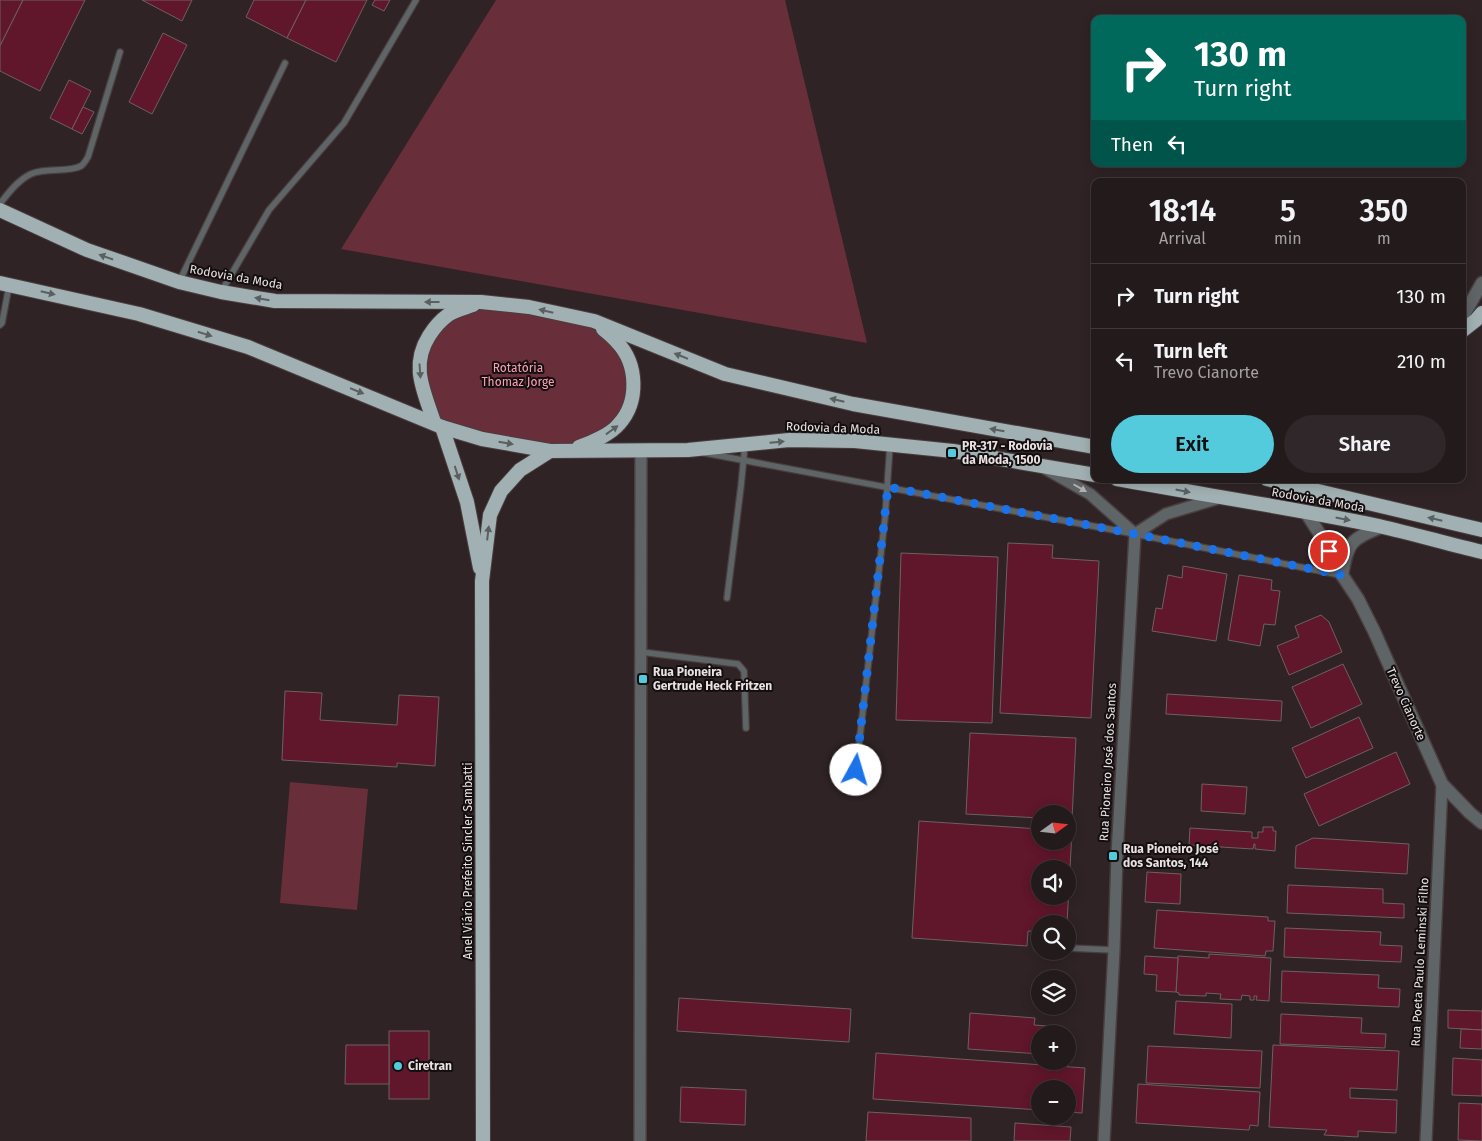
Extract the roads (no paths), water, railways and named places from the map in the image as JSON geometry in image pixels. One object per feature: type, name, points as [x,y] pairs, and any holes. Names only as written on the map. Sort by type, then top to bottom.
[{"type":"highway","name":"Rodovia da Moda","points":[[0,210],[87,250],[179,282],[222,292],[275,301],[481,302]]},
{"type":"highway","points":[[6,286],[139,314],[248,346],[438,424],[482,439],[550,451],[569,451],[595,442],[619,425],[630,406],[634,384],[631,364],[618,343],[594,321],[529,307],[481,302]]},
{"type":"highway","name":"Anel Viário Prefeito Sincler Sambatti","points":[[481,302],[449,314],[434,329],[423,346],[420,360],[420,375],[467,502],[482,581]]},
{"type":"highway","points":[[1466,327],[1482,313]]},
{"type":"highway","name":"Rodovia da Moda","points":[[594,321],[725,374],[853,404],[1091,445]]},
{"type":"highway","name":"Rodovia da Moda","points":[[569,451],[688,450],[789,440],[854,442],[953,451],[1091,473]]},
{"type":"highway","name":"Anel Viário Prefeito Sincler Sambatti","points":[[483,1141],[482,581],[490,515],[502,491],[520,470],[550,451]]},
{"type":"highway","name":"Rodovia da Moda","points":[[1139,483],[1219,498],[1305,511],[1381,527],[1482,552]]},
{"type":"highway","name":"Rodovia da Moda","points":[[1284,483],[1482,530]]},
{"type":"street","points":[[1466,311],[1482,283]]},
{"type":"street","points":[[640,1141],[641,450]]},
{"type":"street","points":[[1038,464],[1090,494],[1135,534],[1166,514],[1219,498]]},
{"type":"street","name":"Trevo Cianorte","points":[[1305,511],[1358,599],[1442,784],[1482,823]]},
{"type":"street","points":[[1342,575],[1346,553],[1351,543],[1361,535],[1381,527]]},
{"type":"street","name":"Rua Pioneiro José dos Santos","points":[[1104,1141],[1117,856],[1135,534]]},
{"type":"street","name":"Rua Poeta Paulo Leminski Filho","points":[[1426,1141],[1442,784]]},
{"type":"lane","points":[[222,292],[270,210],[344,123],[416,0]]},
{"type":"lane","points":[[0,204],[8,192],[29,175],[40,171],[75,168],[83,165],[88,157],[120,52]]},
{"type":"lane","points":[[179,282],[285,62]]},
{"type":"lane","points":[[0,296],[6,286]]},
{"type":"lane","points":[[0,325],[2,324],[6,286]]},
{"type":"lane","points":[[727,598],[745,444]]},
{"type":"lane","points":[[856,770],[888,487],[890,445]]},
{"type":"lane","points":[[688,450],[1342,575]]},
{"type":"lane","points":[[641,652],[738,664],[744,671],[746,728]]},
{"type":"lane","points":[[1076,948],[1114,950]]},
{"type":"place","name":"PR-317 - Rodovia da Moda, 1500","points":[[952,453]]},
{"type":"place","name":"Rua Pioneira Gertrude Heck Fritzen","points":[[643,679]]},
{"type":"place","name":"Rua Pioneiro José dos Santos, 144","points":[[1113,856]]},
{"type":"place","name":"Ciretran","points":[[398,1066]]},
{"type":"park label","name":"Rotatória Thomaz Jorge","points":[[518,375]]}]
